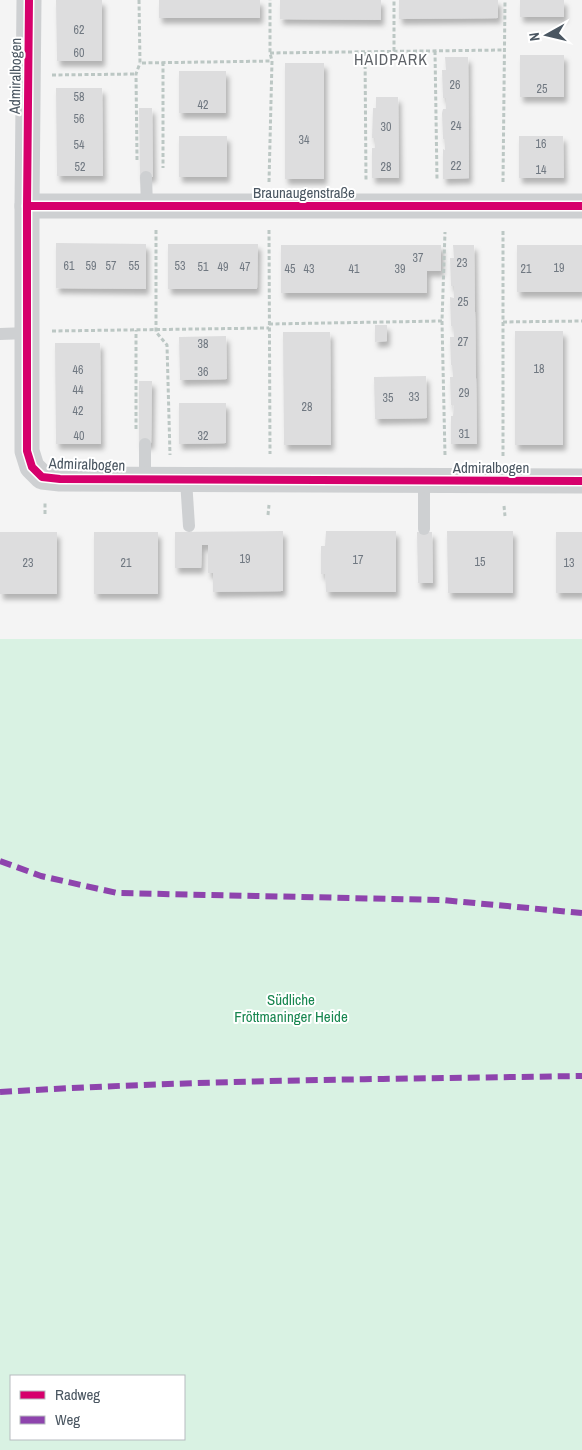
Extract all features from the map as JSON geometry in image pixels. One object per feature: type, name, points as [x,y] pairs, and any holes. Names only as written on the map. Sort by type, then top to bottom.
[{"type":"street","name":"Admiralbogen","points":[[29,0],[27,206],[37,332],[27,451],[32,467],[42,477],[145,480],[582,482]]},
{"type":"street","name":"Braunaugenstraße","points":[[27,206],[152,218],[269,206],[442,218],[503,206],[582,206]]},
{"type":"lane","points":[[146,177],[152,218]]},
{"type":"lane","points":[[0,334],[37,332]]},
{"type":"lane","points":[[140,440],[145,480]]},
{"type":"lane","points":[[186,480],[189,526]]},
{"type":"lane","points":[[424,481],[424,529]]},
{"type":"path","points":[[137,167],[136,74],[140,63],[139,0]]},
{"type":"path","points":[[268,515],[270,480],[269,206],[272,61],[270,53],[270,0]]},
{"type":"path","points":[[394,0],[394,51]]},
{"type":"path","points":[[505,516],[503,481],[503,206],[506,0]]},
{"type":"path","points":[[270,53],[504,50]]},
{"type":"path","points":[[435,51],[442,218],[445,456]]},
{"type":"path","points":[[364,52],[366,184]]},
{"type":"path","points":[[140,63],[272,61]]},
{"type":"path","points":[[163,62],[163,174]]},
{"type":"path","points":[[43,75],[136,74]]},
{"type":"path","points":[[152,218],[156,332],[167,345],[170,456]]},
{"type":"path","points":[[37,332],[442,321]]},
{"type":"path","points":[[503,322],[582,322]]},
{"type":"path","points":[[136,330],[140,440]]},
{"type":"green space","name":"Südliche Fröttmaninger Heide","points":[[0,639],[582,639],[582,1450],[0,1450]]},
{"type":"building","points":[[56,0],[102,0],[102,61],[57,61]]},
{"type":"building","points":[[159,0],[260,0],[260,18],[159,18]]},
{"type":"building","points":[[280,0],[381,0],[381,20],[280,19]]},
{"type":"building","points":[[399,0],[498,0],[498,18],[399,19]]},
{"type":"building","points":[[520,0],[564,0],[564,17],[520,17]]},
{"type":"building","points":[[520,55],[564,55],[564,97],[520,97]]},
{"type":"building","points":[[445,57],[468,57],[469,178],[443,179],[445,139],[443,139],[442,113],[443,109],[446,109],[446,98],[443,98],[442,70],[446,70]]},
{"type":"building","points":[[285,63],[324,63],[324,179],[285,179]]},
{"type":"building","points":[[179,71],[226,71],[226,113],[179,113]]},
{"type":"building","points":[[56,88],[102,88],[103,176],[57,176]]},
{"type":"building","points":[[376,97],[398,97],[399,178],[372,178],[372,148],[375,148],[375,138],[372,138],[373,108],[376,108]]},
{"type":"building","points":[[139,108],[152,108],[153,177],[140,177]]},
{"type":"building","points":[[179,136],[227,136],[227,177],[179,177]]},
{"type":"building","points":[[519,136],[563,136],[564,178],[519,178]]},
{"type":"building","points":[[56,243],[146,244],[146,289],[56,288]]},
{"type":"building","points":[[168,244],[258,244],[257,289],[168,289]]},
{"type":"building","points":[[281,245],[441,245],[441,271],[427,271],[427,293],[281,293]]},
{"type":"building","points":[[453,245],[474,245],[477,444],[451,444],[451,416],[453,416],[454,405],[451,405],[450,377],[453,377],[450,337],[454,337],[453,326],[451,326],[450,297],[454,298],[454,286],[451,286],[450,258],[454,258]]},
{"type":"building","points":[[517,245],[582,245],[582,292],[517,292]]},
{"type":"building","points":[[375,325],[387,325],[387,341],[375,342]]},
{"type":"building","points":[[515,331],[563,331],[563,445],[515,445]]},
{"type":"building","points":[[283,332],[330,332],[331,445],[284,445]]},
{"type":"building","points":[[226,336],[227,379],[180,380],[179,337]]},
{"type":"building","points":[[55,343],[100,343],[101,444],[56,444]]},
{"type":"building","points":[[426,376],[427,418],[375,419],[374,377]]},
{"type":"building","points":[[139,381],[152,381],[151,444],[139,444]]},
{"type":"building","points":[[179,403],[226,403],[226,443],[179,444]]},
{"type":"building","points":[[283,531],[283,591],[213,592],[213,573],[208,573],[208,545],[202,545],[201,568],[175,568],[175,532]]},
{"type":"building","points":[[326,531],[396,531],[396,592],[326,592],[325,574],[321,574],[321,546],[325,546]]},
{"type":"building","points":[[447,531],[513,531],[513,593],[448,593]]},
{"type":"building","points":[[0,532],[57,532],[57,594],[0,594]]},
{"type":"building","points":[[94,532],[158,532],[158,594],[94,594]]},
{"type":"building","points":[[417,532],[432,532],[433,583],[418,583]]},
{"type":"building","points":[[556,532],[582,532],[582,593],[556,593]]},
{"type":"marked path","points":[[0,861],[41,876],[117,893],[442,900],[582,913]]},
{"type":"marked path","points":[[0,1092],[218,1082],[582,1076]]},
{"type":"cycle path","points":[[29,0],[27,451],[32,467],[42,477],[60,479],[582,481]]},
{"type":"cycle path","points":[[27,206],[582,206]]},
{"type":"district","name":"HAIDPARK","points":[[391,59]]}]
